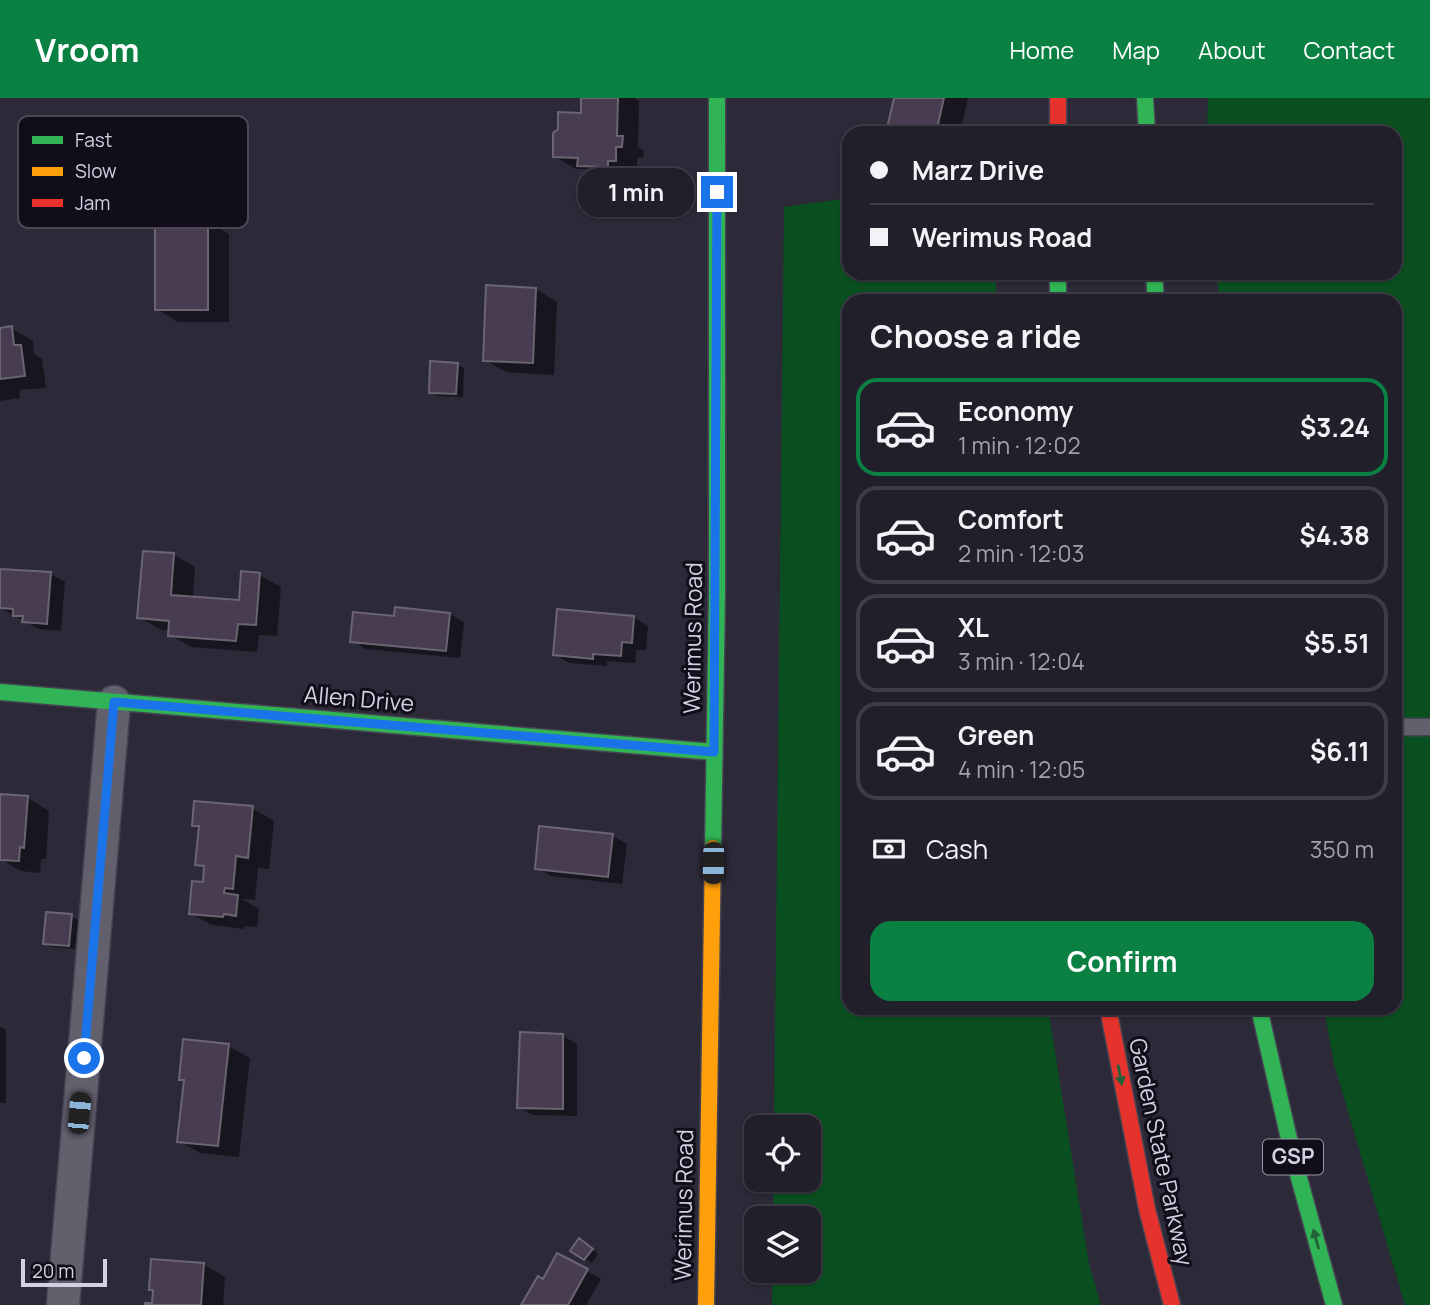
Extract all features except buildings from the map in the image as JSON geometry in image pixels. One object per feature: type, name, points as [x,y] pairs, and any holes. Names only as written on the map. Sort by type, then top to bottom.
[{"type":"main road","name":"Werimus Road","points":[[706,1305],[714,752],[717,98]]},
{"type":"main road","points":[[1058,98],[1058,126]]},
{"type":"main road","points":[[1145,98],[1147,126]]},
{"type":"main road","name":"Allen Drive","points":[[0,692],[714,752]]},
{"type":"main road","name":"Garden State Parkway","points":[[1109,1015],[1147,1209],[1171,1305]]},
{"type":"main road","name":"GSP","points":[[1261,1015],[1293,1156],[1334,1305]]},
{"type":"street","points":[[64,1305],[114,702]]},
{"type":"lane","points":[[1402,727],[1430,727]]},
{"type":"green space","points":[[1208,98],[1430,98],[1430,1305],[1405,1305],[1334,1064],[1325,1015],[1402,1015],[1402,294],[1218,294],[1218,280],[1402,280],[1402,126],[1207,126]]},
{"type":"green space","points":[[842,199],[842,280],[996,280],[996,294],[842,294],[842,1015],[1049,1015],[1089,1264],[1101,1305],[772,1305],[773,1283],[821,1283],[821,1206],[773,1206],[774,1192],[821,1192],[821,1115],[774,1115],[784,207]]},
{"type":"traffic: fast","points":[[713,848],[717,592],[717,98]]},
{"type":"traffic: fast","points":[[1145,98],[1147,126]]},
{"type":"traffic: fast","points":[[1058,280],[1058,294]]},
{"type":"traffic: fast","points":[[1154,280],[1156,294]]},
{"type":"traffic: fast","points":[[0,692],[714,752]]},
{"type":"traffic: fast","points":[[1261,1015],[1293,1156],[1334,1305]]},
{"type":"traffic: slow","points":[[706,1305],[713,848]]},
{"type":"traffic: jam","points":[[1058,98],[1058,126]]},
{"type":"traffic: jam","points":[[1109,1015],[1147,1209],[1172,1305]]},
{"type":"route","points":[[84,1058],[114,702],[714,752],[717,592],[717,192]]}]
